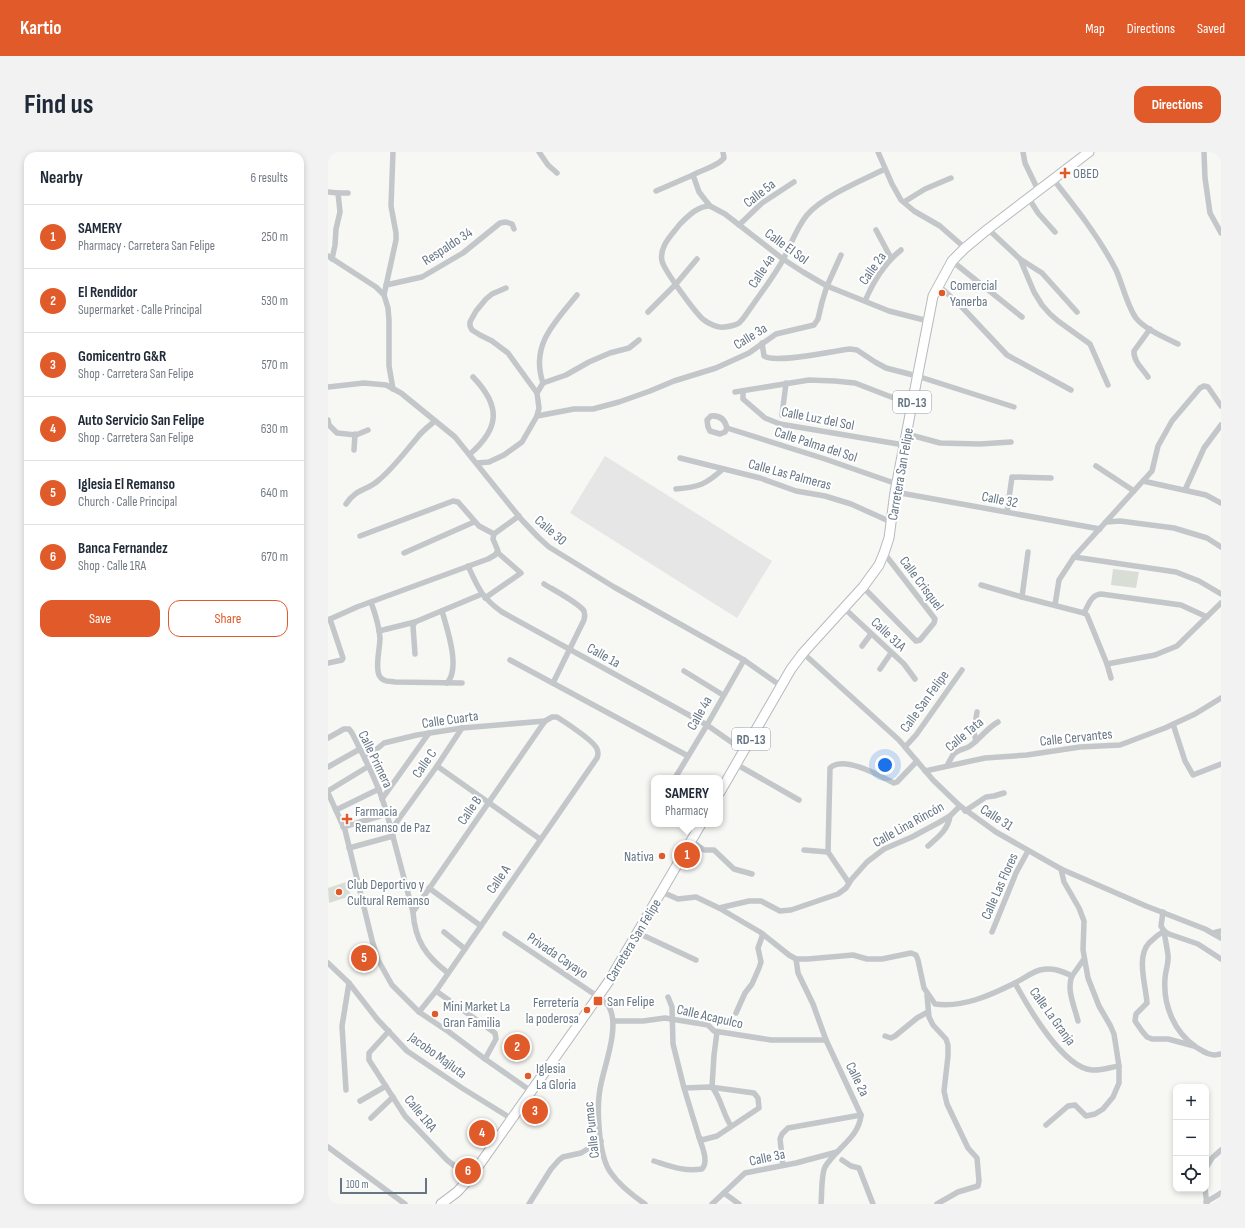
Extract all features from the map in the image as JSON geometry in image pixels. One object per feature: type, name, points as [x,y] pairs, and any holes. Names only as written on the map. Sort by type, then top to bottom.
[{"type":"main road","name":"Carretera San Felipe","points":[[723,787],[791,669],[862,587],[879,565],[889,538],[896,488],[928,320],[934,296],[952,261],[965,248],[1028,197],[1089,152]]},
{"type":"main road","name":"Carretera San Felipe","points":[[441,1204],[457,1192],[470,1178],[609,981],[699,827]]},
{"type":"street","points":[[384,295],[396,240],[391,206],[393,152]]},
{"type":"street","points":[[539,152],[548,164],[558,173]]},
{"type":"street","points":[[656,191],[721,162],[724,158],[723,152]]},
{"type":"street","points":[[878,152],[895,189],[904,202],[914,211],[940,226],[965,248]]},
{"type":"street","points":[[1023,152],[1025,163],[1038,190]]},
{"type":"street","points":[[1204,152],[1205,178],[1210,213],[1221,233]]},
{"type":"street","name":"Calle 4a","points":[[676,284],[704,320],[724,327],[738,323],[767,284],[783,259],[807,215],[818,205],[853,184],[885,169]]},
{"type":"street","name":"Calle El Sol","points":[[693,175],[699,192],[710,206],[725,214],[783,259],[827,286],[889,311],[928,320]]},
{"type":"street","points":[[904,202],[925,189],[951,178]]},
{"type":"street","points":[[1053,179],[1103,246],[1116,271],[1136,318],[1150,329],[1178,344]]},
{"type":"street","name":"Calle 5a","points":[[739,225],[762,203],[794,182]]},
{"type":"street","points":[[328,192],[348,193]]},
{"type":"street","points":[[338,193],[340,212],[336,228],[335,245],[330,257],[376,287],[384,295],[388,308],[389,366],[393,389]]},
{"type":"street","points":[[1028,197],[1038,214],[1055,232]]},
{"type":"street","points":[[676,284],[662,261],[662,252],[665,243],[692,213],[700,207],[710,206]]},
{"type":"street","name":"Respaldo 34","points":[[386,285],[422,276],[463,252],[500,223],[506,222],[512,224],[514,229]]},
{"type":"street","points":[[988,229],[1020,259],[1042,273],[1070,306],[1077,312]]},
{"type":"street","points":[[876,230],[891,258]]},
{"type":"street","name":"Calle 2a","points":[[864,301],[891,258],[902,250]]},
{"type":"street","name":"Calle 3a","points":[[537,416],[574,409],[593,409],[633,397],[674,380],[716,368],[742,357],[776,334],[814,325],[818,319],[827,286],[841,255]]},
{"type":"street","points":[[648,312],[676,284],[697,259]]},
{"type":"street","points":[[1020,259],[1034,292],[1042,305],[1058,321],[1091,346],[1108,385]]},
{"type":"street","points":[[952,261],[1022,317]]},
{"type":"street","points":[[939,286],[960,305],[1007,356],[1071,390]]},
{"type":"street","points":[[477,463],[489,462],[504,455],[522,442],[537,416],[539,408],[537,393],[531,382],[508,353],[492,341],[480,336],[472,330],[470,326],[470,322],[476,311],[486,299],[492,294],[506,288]]},
{"type":"street","points":[[543,383],[539,372],[543,343],[548,332],[577,295]]},
{"type":"street","points":[[1148,376],[1137,361],[1134,351],[1150,329]]},
{"type":"street","points":[[537,393],[543,383],[566,375],[589,362],[610,353],[629,348],[639,340]]},
{"type":"street","points":[[762,343],[763,354],[767,358],[788,358],[850,349],[857,350],[886,368],[917,376],[1014,407]]},
{"type":"street","points":[[470,454],[485,439],[492,428],[494,417],[491,402],[486,393],[473,377]]},
{"type":"street","points":[[735,392],[809,380],[835,381],[856,384],[912,405]]},
{"type":"street","name":"Calle 30","points":[[328,387],[364,383],[386,385],[401,393],[455,437],[519,516],[538,537],[564,557],[744,660],[780,686]]},
{"type":"street","points":[[782,415],[786,383]]},
{"type":"street","points":[[1055,605],[1060,580],[1074,557],[1152,471],[1158,446],[1172,421],[1200,388],[1204,386],[1208,387],[1221,406]]},
{"type":"street","name":"Calle Luz del Sol","points":[[743,391],[743,399],[765,418],[780,424],[904,445]]},
{"type":"street","points":[[328,420],[330,425],[337,433],[355,434],[368,430]]},
{"type":"street","points":[[346,504],[350,496],[380,480],[418,437],[435,421]]},
{"type":"street","points":[[1185,490],[1204,448],[1221,425]]},
{"type":"street","name":"Calle Palma del Sol","points":[[727,428],[825,459],[896,488]]},
{"type":"street","points":[[354,450],[355,434]]},
{"type":"street","points":[[907,434],[940,443],[980,444],[1011,442]]},
{"type":"street","name":"Calle Las Palmeras","points":[[680,458],[760,478],[796,491],[825,496],[851,504],[891,522]]},
{"type":"street","points":[[1096,466],[1134,491]]},
{"type":"street","points":[[676,489],[698,487],[710,480],[723,469]]},
{"type":"street","points":[[1007,512],[1012,477],[1051,478]]},
{"type":"street","points":[[1143,482],[1206,495],[1221,503]]},
{"type":"street","name":"Calle 32","points":[[896,488],[1007,512],[1100,529]]},
{"type":"street","points":[[360,536],[453,500],[458,502],[474,522],[486,531],[494,534]]},
{"type":"street","points":[[379,631],[415,622],[483,596],[521,573],[497,552],[493,539],[494,534],[519,516]]},
{"type":"street","points":[[1106,522],[1120,521],[1174,528],[1206,538],[1221,547]]},
{"type":"street","points":[[404,553],[474,522]]},
{"type":"street","points":[[328,663],[342,660],[343,658],[329,619],[488,559],[497,552]]},
{"type":"street","points":[[1022,597],[1028,552]]},
{"type":"street","name":"Calle Crisquel","points":[[862,587],[916,641],[920,640],[934,623],[935,620],[884,553]]},
{"type":"street","points":[[1074,557],[1176,572],[1199,581],[1221,594]]},
{"type":"street","name":"Calle 1a","points":[[468,566],[483,596],[502,612],[707,726],[744,751]]},
{"type":"street","points":[[544,584],[584,610],[585,615],[584,620],[553,683]]},
{"type":"street","points":[[981,585],[1087,615],[1107,664],[1111,678]]},
{"type":"street","points":[[1084,613],[1092,598],[1101,594],[1182,605],[1207,617]]},
{"type":"street","points":[[371,602],[379,631],[380,644],[378,672],[384,681],[462,683]]},
{"type":"street","points":[[1107,664],[1155,655],[1177,646],[1221,603]]},
{"type":"street","name":"Calle 31A","points":[[844,608],[904,664],[915,679]]},
{"type":"street","points":[[442,611],[450,643],[453,664],[453,674],[447,683]]},
{"type":"street","points":[[415,622],[413,626],[415,654]]},
{"type":"street","points":[[862,646],[871,634]]},
{"type":"street","name":"Calle 31","points":[[804,653],[899,740],[925,771],[960,806],[996,832],[1061,869],[1205,929],[1221,938]]},
{"type":"street","points":[[880,669],[891,653]]},
{"type":"street","points":[[510,660],[688,756]]},
{"type":"street","name":"Calle 4a","points":[[677,775],[707,726],[723,695],[744,660]]},
{"type":"street","name":"Calle San Felipe","points":[[905,747],[934,711],[962,670]]},
{"type":"street","points":[[684,671],[723,695]]},
{"type":"street","name":"Calle Cervantes","points":[[925,771],[985,758],[1027,755],[1080,747],[1120,744],[1195,714],[1221,698]]},
{"type":"street","points":[[976,741],[974,732],[977,712]]},
{"type":"street","name":"Calle Cuarta","points":[[365,759],[384,744],[429,733],[462,728],[545,721],[552,717],[557,717],[597,747],[598,751],[596,758]]},
{"type":"street","name":"Calle B","points":[[412,912],[545,721]]},
{"type":"street","name":"Calle Tata","points":[[947,766],[953,754],[960,749],[967,748],[972,745],[991,726],[998,722]]},
{"type":"street","points":[[1172,724],[1185,761],[1193,775],[1221,764]]},
{"type":"street","name":"Calle C","points":[[392,833],[462,728]]},
{"type":"street","name":"Calle Primera","points":[[328,738],[344,729],[349,729],[369,766],[379,789],[387,814],[412,912],[413,923],[425,951],[434,962],[448,973]]},
{"type":"street","points":[[382,798],[429,733]]},
{"type":"street","points":[[328,767],[360,749]]},
{"type":"street","name":"Calle A","points":[[419,1012],[436,991],[596,758]]},
{"type":"street","points":[[848,882],[828,852],[830,768],[832,766],[846,764],[862,767],[894,783],[897,782],[917,761]]},
{"type":"street","points":[[736,764],[799,800]]},
{"type":"street","points":[[369,766],[328,792],[343,827],[378,960],[392,985],[419,1012],[531,1091]]},
{"type":"street","points":[[437,766],[540,839]]},
{"type":"street","points":[[336,810],[379,789]]},
{"type":"street","points":[[966,811],[986,797],[1004,793]]},
{"type":"street","name":"Calle Lina Rincón","points":[[719,908],[749,901],[761,901],[780,911],[791,910],[838,894],[846,888],[848,882],[867,862],[884,849],[912,837],[950,816],[960,806]]},
{"type":"street","points":[[343,827],[387,814]]},
{"type":"street","points":[[928,846],[944,831],[949,824],[950,816]]},
{"type":"street","points":[[349,848],[392,833]]},
{"type":"street","points":[[691,841],[704,850],[714,850],[734,869],[752,874]]},
{"type":"street","points":[[804,850],[828,852]]},
{"type":"street","name":"Calle Las Flores","points":[[992,932],[1016,873],[1028,851]]},
{"type":"street","points":[[1046,1125],[1068,1106],[1075,1105],[1086,1116],[1094,1114],[1102,1109],[1113,1097],[1119,1083],[1119,1066],[1114,1034],[1098,1006],[1088,978],[1084,959],[1084,921],[1079,908],[1064,882],[1061,869]]},
{"type":"street","points":[[429,888],[480,926]]},
{"type":"street","points":[[662,892],[678,899],[696,897],[719,908],[762,934],[796,959],[853,956],[867,959],[882,959],[911,953],[916,955],[924,988],[936,1004],[956,1004],[975,1000],[1015,983],[1040,970],[1057,969],[1072,976]]},
{"type":"street","points":[[1163,912],[1161,926],[1164,931],[1168,957],[1164,982],[1166,1004],[1180,1033],[1194,1046],[1206,1054],[1215,1056],[1221,1054]]},
{"type":"street","points":[[1164,931],[1198,944],[1221,959]]},
{"type":"street","points":[[1164,931],[1148,943],[1145,950],[1143,959],[1143,976],[1147,1003],[1136,1014],[1135,1021],[1147,1037],[1152,1039],[1168,1039],[1194,1046]]},
{"type":"street","points":[[1213,933],[1221,931]]},
{"type":"street","points":[[444,932],[465,949]]},
{"type":"street","points":[[638,932],[696,960]]},
{"type":"street","name":"Privada Cayayo","points":[[506,934],[597,996]]},
{"type":"street","points":[[736,1013],[759,968],[760,962],[758,948],[762,934]]},
{"type":"street","name":"Calle 2a","points":[[796,959],[798,973],[813,1004],[826,1040],[861,1114],[860,1122],[852,1137],[824,1168],[822,1204]]},
{"type":"street","points":[[1078,1021],[1071,992],[1071,980],[1072,976],[1084,959]]},
{"type":"street","name":"Jacobo Majluta","points":[[328,963],[349,983],[377,1019],[407,1051],[512,1119]]},
{"type":"street","points":[[346,1090],[342,1026],[349,983]]},
{"type":"street","name":"Calle La Granja","points":[[1015,983],[1032,1013],[1058,1049],[1082,1068],[1092,1070],[1119,1066]]},
{"type":"street","points":[[436,991],[495,1033],[496,1039],[485,1059]]},
{"type":"street","points":[[927,992],[928,1012],[933,1026],[946,1039],[948,1056],[944,1091],[947,1104],[968,1148],[976,1158],[979,1181],[978,1186],[958,1192],[937,1204]]},
{"type":"street","name":"Calle Pumac","points":[[597,996],[611,1009],[613,1021],[610,1050],[598,1096],[601,1141],[605,1160],[610,1172],[625,1189],[645,1204]]},
{"type":"street","points":[[654,1161],[680,1170],[702,1169],[705,1164],[705,1159],[673,1044],[672,1007],[668,997]]},
{"type":"street","points":[[885,1036],[891,1038],[895,1036],[917,1018],[928,1012]]},
{"type":"street","name":"Calle Acapulco","points":[[613,1021],[643,1021],[665,1018],[708,1025],[717,1032],[771,1040],[826,1040]]},
{"type":"street","name":"Calle 1RA","points":[[389,1031],[369,1053],[369,1060],[405,1116],[447,1160],[470,1178]]},
{"type":"street","points":[[717,1032],[712,1087],[717,1093],[725,1117],[731,1126]]},
{"type":"street","points":[[360,1101],[386,1086]]},
{"type":"street","points":[[684,1088],[712,1087],[754,1093],[758,1098],[760,1108],[755,1112],[717,1136],[702,1140],[699,1137]]},
{"type":"street","points":[[371,1118],[393,1097]]},
{"type":"street","points":[[784,1165],[780,1139],[782,1134],[788,1128],[861,1114]]},
{"type":"street","points":[[529,1204],[559,1160],[564,1157],[574,1156],[581,1153],[601,1141]]},
{"type":"street","points":[[328,1147],[405,1204]]},
{"type":"street","points":[[1209,1163],[1221,1150]]},
{"type":"street","name":"Calle 3a","points":[[712,1204],[745,1173],[838,1152]]},
{"type":"street","points":[[842,1160],[851,1166],[859,1168],[873,1204]]},
{"type":"street","points":[[1205,1192],[1206,1203],[1221,1193]]},
{"type":"street","points":[[724,1193],[739,1204]]},
{"type":"shaded area","points":[[605,456],[772,561],[737,618],[570,513]]},
{"type":"shaded area","points":[[1113,569],[1139,572],[1136,588],[1111,585]]},
{"type":"shaded area","name":"Club Deportivo y Cultural Remanso","points":[[346,882],[351,896],[329,903],[328,888]]},
{"type":"place","name":"OBED","points":[[1065,173]]},
{"type":"place","name":"Comercial Yanerba","points":[[942,293]]},
{"type":"place","name":"Farmacia Remanso de Paz","points":[[347,819]]},
{"type":"place","name":"SAMERY","points":[[687,855]]},
{"type":"place","name":"Nativa","points":[[662,856]]},
{"type":"place","name":"Club Deportivo y Cultural Remanso","points":[[339,892]]},
{"type":"place","name":"Iglesia El Remanso","points":[[364,958]]},
{"type":"place","name":"San Felipe","points":[[598,1001]]},
{"type":"place","name":"Ferretería la poderosa","points":[[587,1010]]},
{"type":"place","name":"Mini Market La Gran Familia","points":[[435,1014]]},
{"type":"place","name":"El Rendidor","points":[[517,1047]]},
{"type":"place","name":"Iglesia La Gloria","points":[[528,1076]]},
{"type":"place","name":"Gomicentro G&R","points":[[535,1111]]},
{"type":"place","name":"Auto Servicio San Felipe","points":[[482,1133]]},
{"type":"place","name":"Banca Fernandez","points":[[468,1171]]}]
